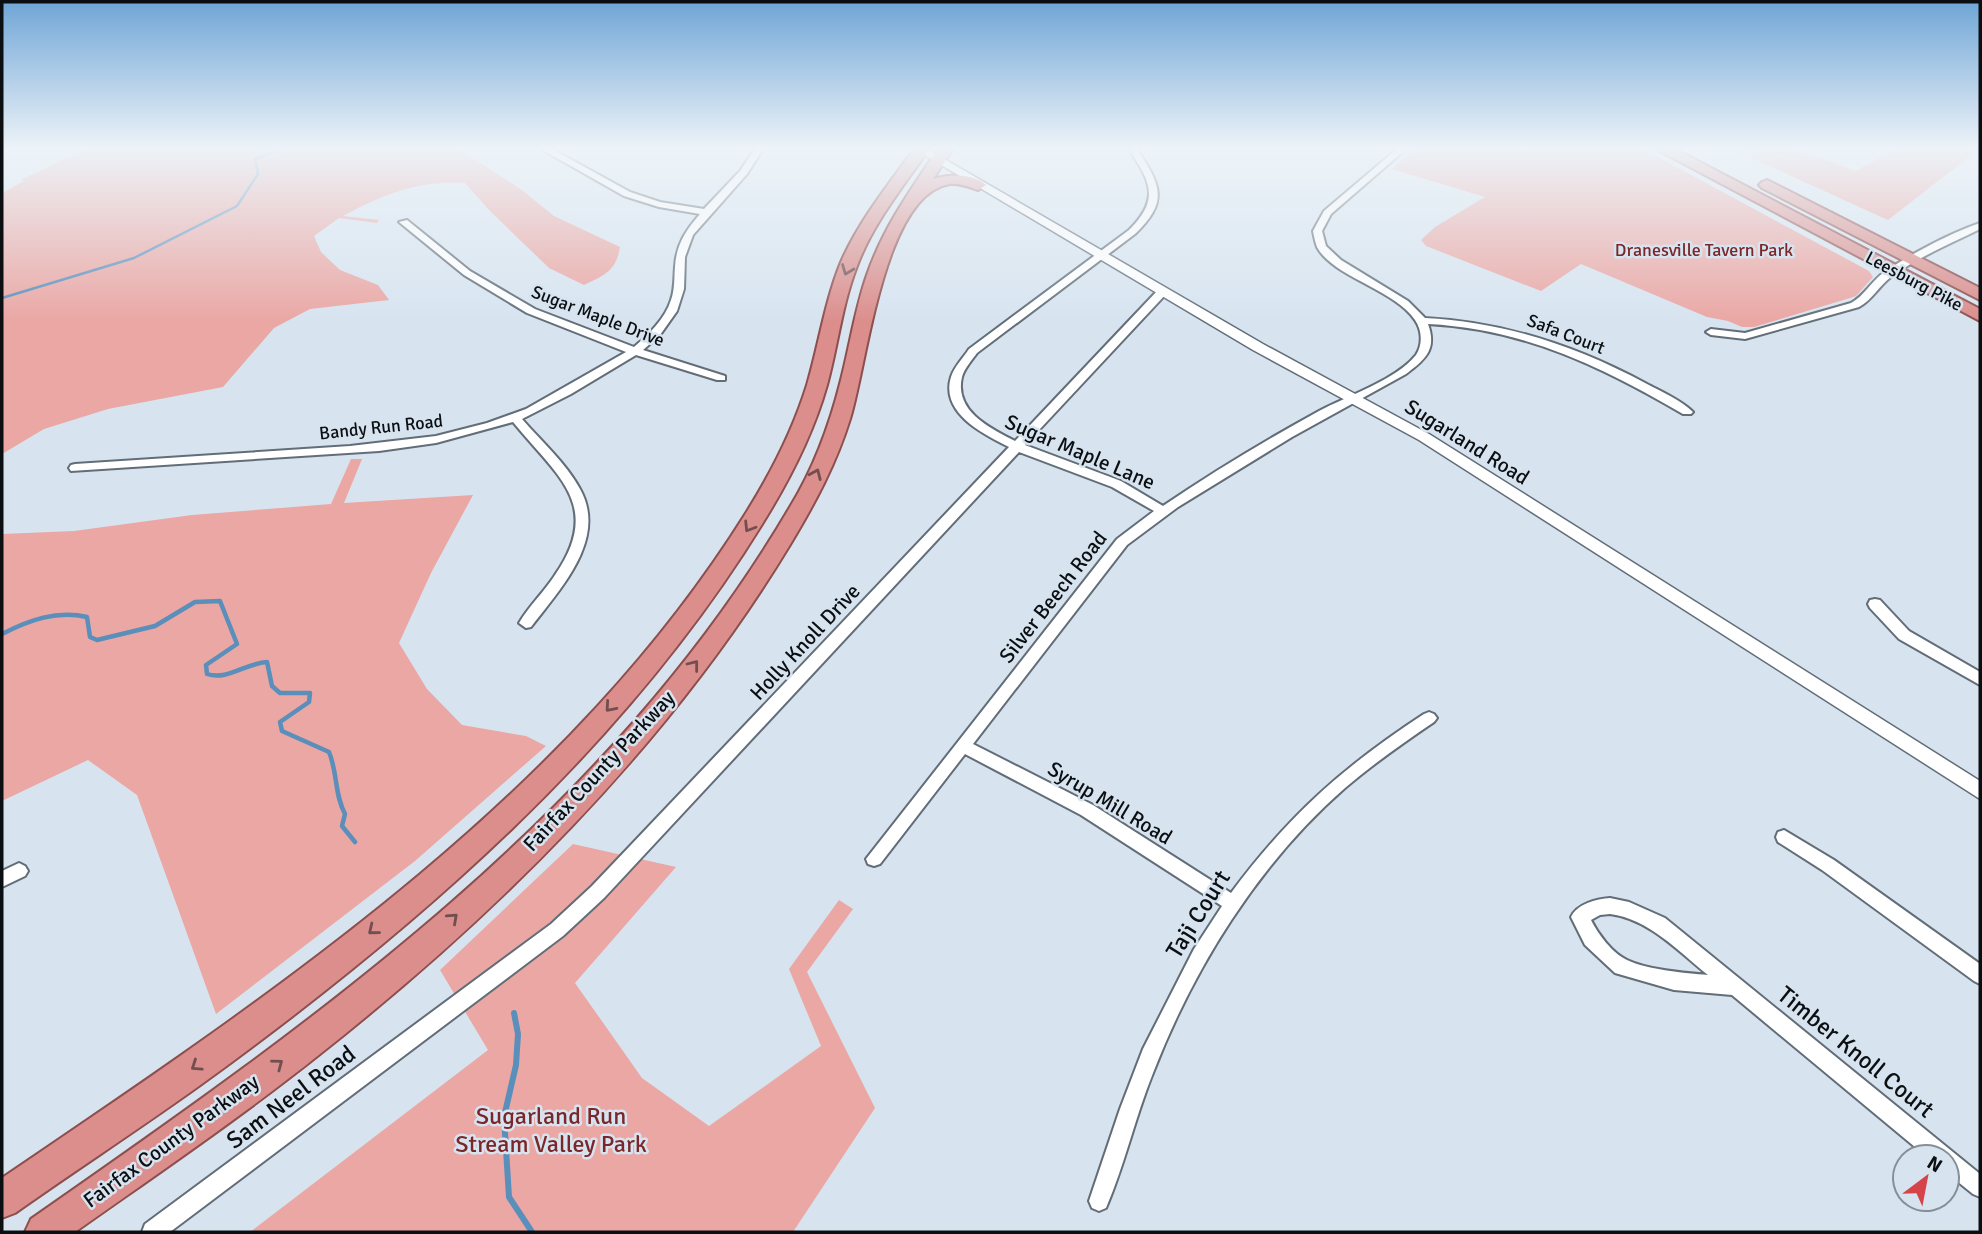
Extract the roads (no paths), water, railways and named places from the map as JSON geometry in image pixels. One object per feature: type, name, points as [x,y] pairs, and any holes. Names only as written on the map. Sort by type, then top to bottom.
[{"type":"highway","name":"Fairfax County Parkway","points":[[2,1200],[210,1058],[389,917],[473,843],[602,716],[717,576],[766,498],[788,458],[811,402],[840,289],[854,253],[869,225],[884,207]]},
{"type":"highway","name":"Leesburg Pike","points":[[1772,207],[1980,316]]},
{"type":"highway","name":"Leesburg Pike","points":[[1810,207],[1980,295]]},
{"type":"highway","name":"Fairfax County Parkway","points":[[44,1232],[258,1080],[343,1014],[491,883],[618,757],[667,698],[759,577],[802,507],[832,439],[846,398],[879,263],[894,230],[908,208]]},
{"type":"street","points":[[674,207],[706,212]]},
{"type":"street","name":"Bandy Run Road","points":[[75,468],[410,444],[466,433],[514,418],[552,401],[636,350],[662,327],[676,305],[681,282],[681,251],[690,232],[711,207]]},
{"type":"street","name":"Sugarland Road","points":[[1016,207],[1301,371],[1459,458],[1980,791]]},
{"type":"street","name":"Sugar Maple Lane","points":[[1153,207],[1146,220],[973,351],[956,379],[957,397],[968,418],[989,435],[1109,481],[1163,512]]},
{"type":"street","points":[[1335,207],[1321,220],[1317,233],[1322,248],[1335,261],[1394,295],[1422,321]]},
{"type":"street","name":"Sugar Maple Drive","points":[[404,222],[467,273],[508,300],[560,324],[721,377]]},
{"type":"street","points":[[1711,332],[1745,336],[1854,305],[1865,300],[1875,284],[1913,260],[1980,226]]},
{"type":"street","name":"Holly Knoll Drive","points":[[460,1004],[557,930],[597,892],[1163,291]]},
{"type":"street","name":"Silver Beech Road","points":[[874,859],[1122,542],[1163,512],[1352,397],[1405,369],[1420,356],[1427,339],[1422,321]]},
{"type":"street","name":"Safa Court","points":[[1422,321],[1476,323],[1538,340],[1629,378],[1688,412]]},
{"type":"street","points":[[514,418],[574,489],[583,514],[581,535],[573,557],[526,622]]},
{"type":"street","points":[[1875,604],[1904,635],[1980,680]]},
{"type":"street","name":"Taji Court","points":[[1099,1201],[1149,1058],[1210,935],[1264,859],[1317,803],[1408,730],[1429,718]]},
{"type":"street","name":"Syrup Mill Road","points":[[963,746],[1087,810],[1232,903]]},
{"type":"street","points":[[1784,837],[1828,865],[1980,975]]},
{"type":"street","points":[[2,879],[19,871]]},
{"type":"street","name":"Timber Knoll Court","points":[[1736,987],[1674,981],[1621,967],[1591,939],[1580,917],[1592,907],[1618,906],[1659,923],[1927,1143]]},
{"type":"street","name":"Sam Neel Road","points":[[153,1232],[460,1004]]},
{"type":"street","name":"Timber Knoll Court","points":[[1961,1171],[1980,1187]]},
{"type":"waterway","points":[[2,298],[134,258],[236,207]]},
{"type":"waterway","points":[[2,634],[43,618],[76,615],[87,617],[90,637],[97,640],[155,626],[195,602],[220,601],[237,644],[206,665],[207,674],[229,674],[267,662],[272,686],[280,693],[310,693],[309,702],[280,722],[282,731],[329,752],[345,814],[342,826],[355,842]]},
{"type":"waterway","points":[[514,1013],[518,1034],[516,1065],[504,1117],[509,1197],[532,1232]]},
{"type":"park label","name":"Dranesville Tavern Park","points":[[1704,250]]},
{"type":"park label","name":"Sugarland Run Stream Valley Park","points":[[551,1130]]}]
